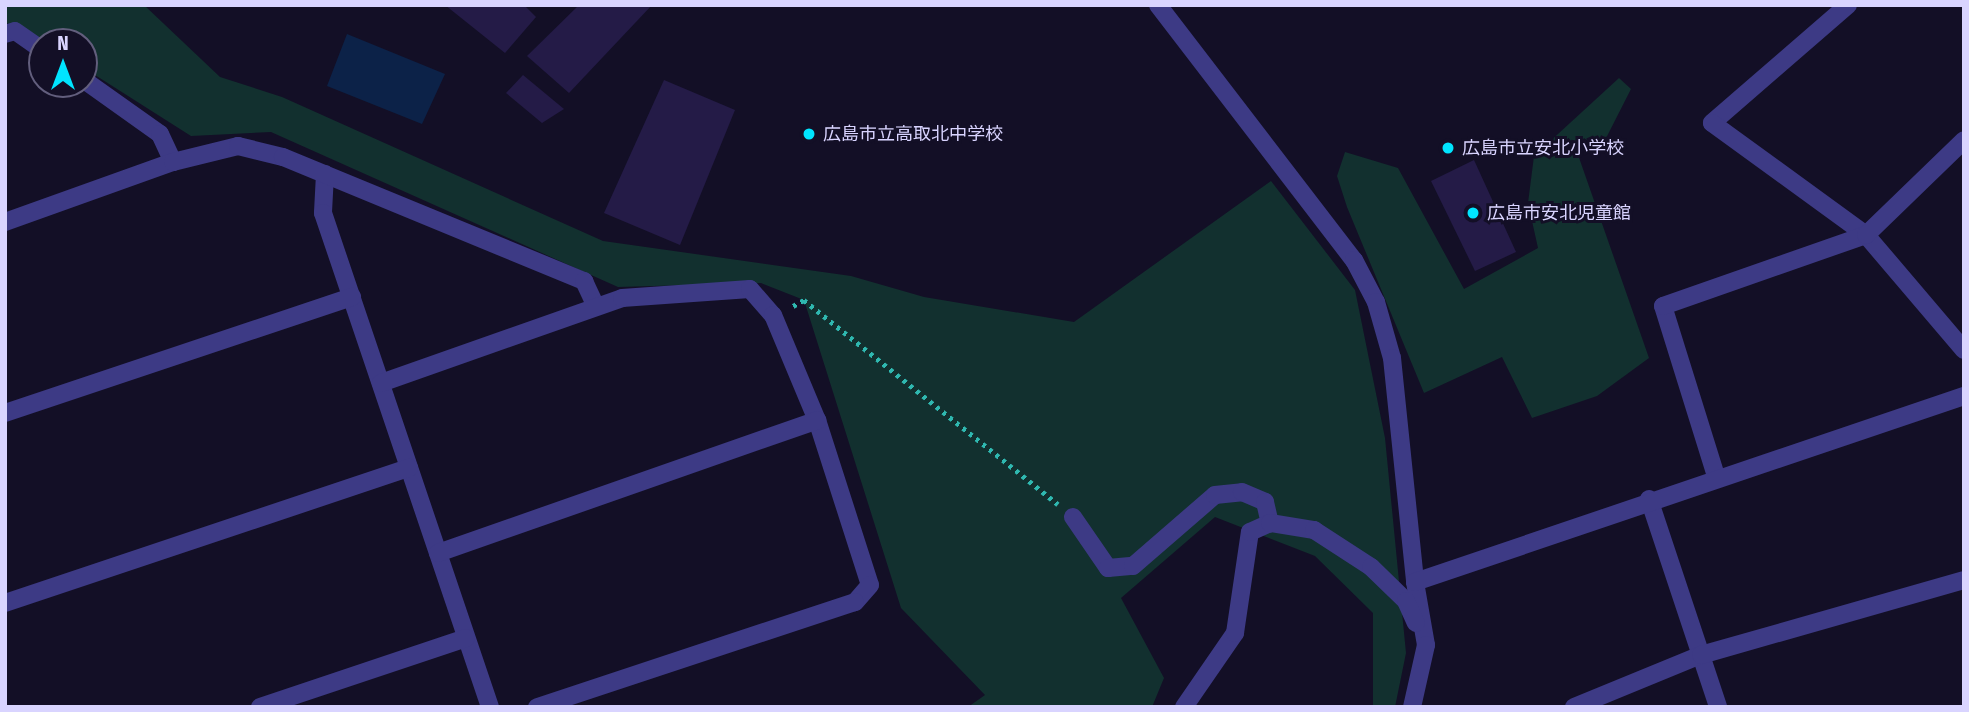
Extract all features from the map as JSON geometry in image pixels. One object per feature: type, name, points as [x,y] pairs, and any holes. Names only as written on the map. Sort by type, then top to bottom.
[{"type":"street","points":[[1158,5],[1354,260],[1376,302],[1392,358],[1415,582],[1426,645],[1412,707]]},
{"type":"street","points":[[1848,5],[1712,123],[1866,235],[1964,350]]},
{"type":"street","points":[[5,34],[15,31],[28,40]]},
{"type":"street","points":[[98,90],[160,134],[173,162]]},
{"type":"street","points":[[1716,476],[1663,306],[1866,235],[1964,140]]},
{"type":"street","points":[[5,222],[173,162],[238,146],[325,174],[583,281],[595,305]]},
{"type":"street","points":[[325,174],[323,213],[490,707]]},
{"type":"street","points":[[381,383],[595,305],[750,289],[773,315],[817,420],[870,585],[855,602],[537,707]]},
{"type":"street","points":[[5,414],[352,297]]},
{"type":"street","points":[[1415,582],[1716,476],[1964,396]]},
{"type":"street","points":[[438,553],[817,420]]},
{"type":"street","points":[[5,603],[409,468]]},
{"type":"street","points":[[1073,517],[1108,568],[1133,566],[1216,495],[1242,492],[1265,502],[1270,523]]},
{"type":"street","points":[[1649,499],[1718,707]]},
{"type":"street","points":[[1184,707],[1235,633],[1250,532],[1270,523],[1314,530],[1371,567],[1406,601],[1426,645]]},
{"type":"street","points":[[1574,707],[1701,655],[1964,580]]},
{"type":"street","points":[[260,707],[466,638]]},
{"type":"path","points":[[773,315],[804,300],[1073,517]]},
{"type":"green space","points":[[5,5],[144,5],[220,77],[282,97],[603,241],[851,276],[924,297],[1074,322],[1271,181],[1355,290],[1385,438],[1406,653],[1395,707],[1373,707],[1373,613],[1315,556],[1215,517],[1121,598],[1164,678],[1152,707],[968,707],[985,695],[901,608],[804,300],[761,283],[618,287],[271,132],[191,136],[98,77],[98,28],[28,28],[28,34],[5,22]]},
{"type":"green space","points":[[1619,78],[1631,89],[1600,150],[1584,138],[1576,149],[1649,358],[1597,396],[1532,418],[1502,357],[1424,393],[1347,207],[1337,176],[1345,152],[1398,168],[1464,289],[1538,248],[1528,203],[1534,156]]},
{"type":"water","points":[[347,34],[445,74],[422,124],[327,86]]},
{"type":"building","points":[[445,5],[524,5],[536,17],[505,53]]},
{"type":"building","points":[[579,5],[652,5],[569,93],[527,56]]},
{"type":"building","points":[[523,75],[564,109],[542,123],[506,93]]},
{"type":"building","points":[[664,80],[735,110],[680,245],[604,213]]},
{"type":"building","points":[[1474,160],[1516,252],[1475,271],[1431,181]]},
{"type":"place","name":"広島市立高取北中学校","points":[[809,134]]},
{"type":"place","name":"広島市立安北小学校","points":[[1448,148]]},
{"type":"place","name":"広島市安北児童館","points":[[1473,213]]}]
